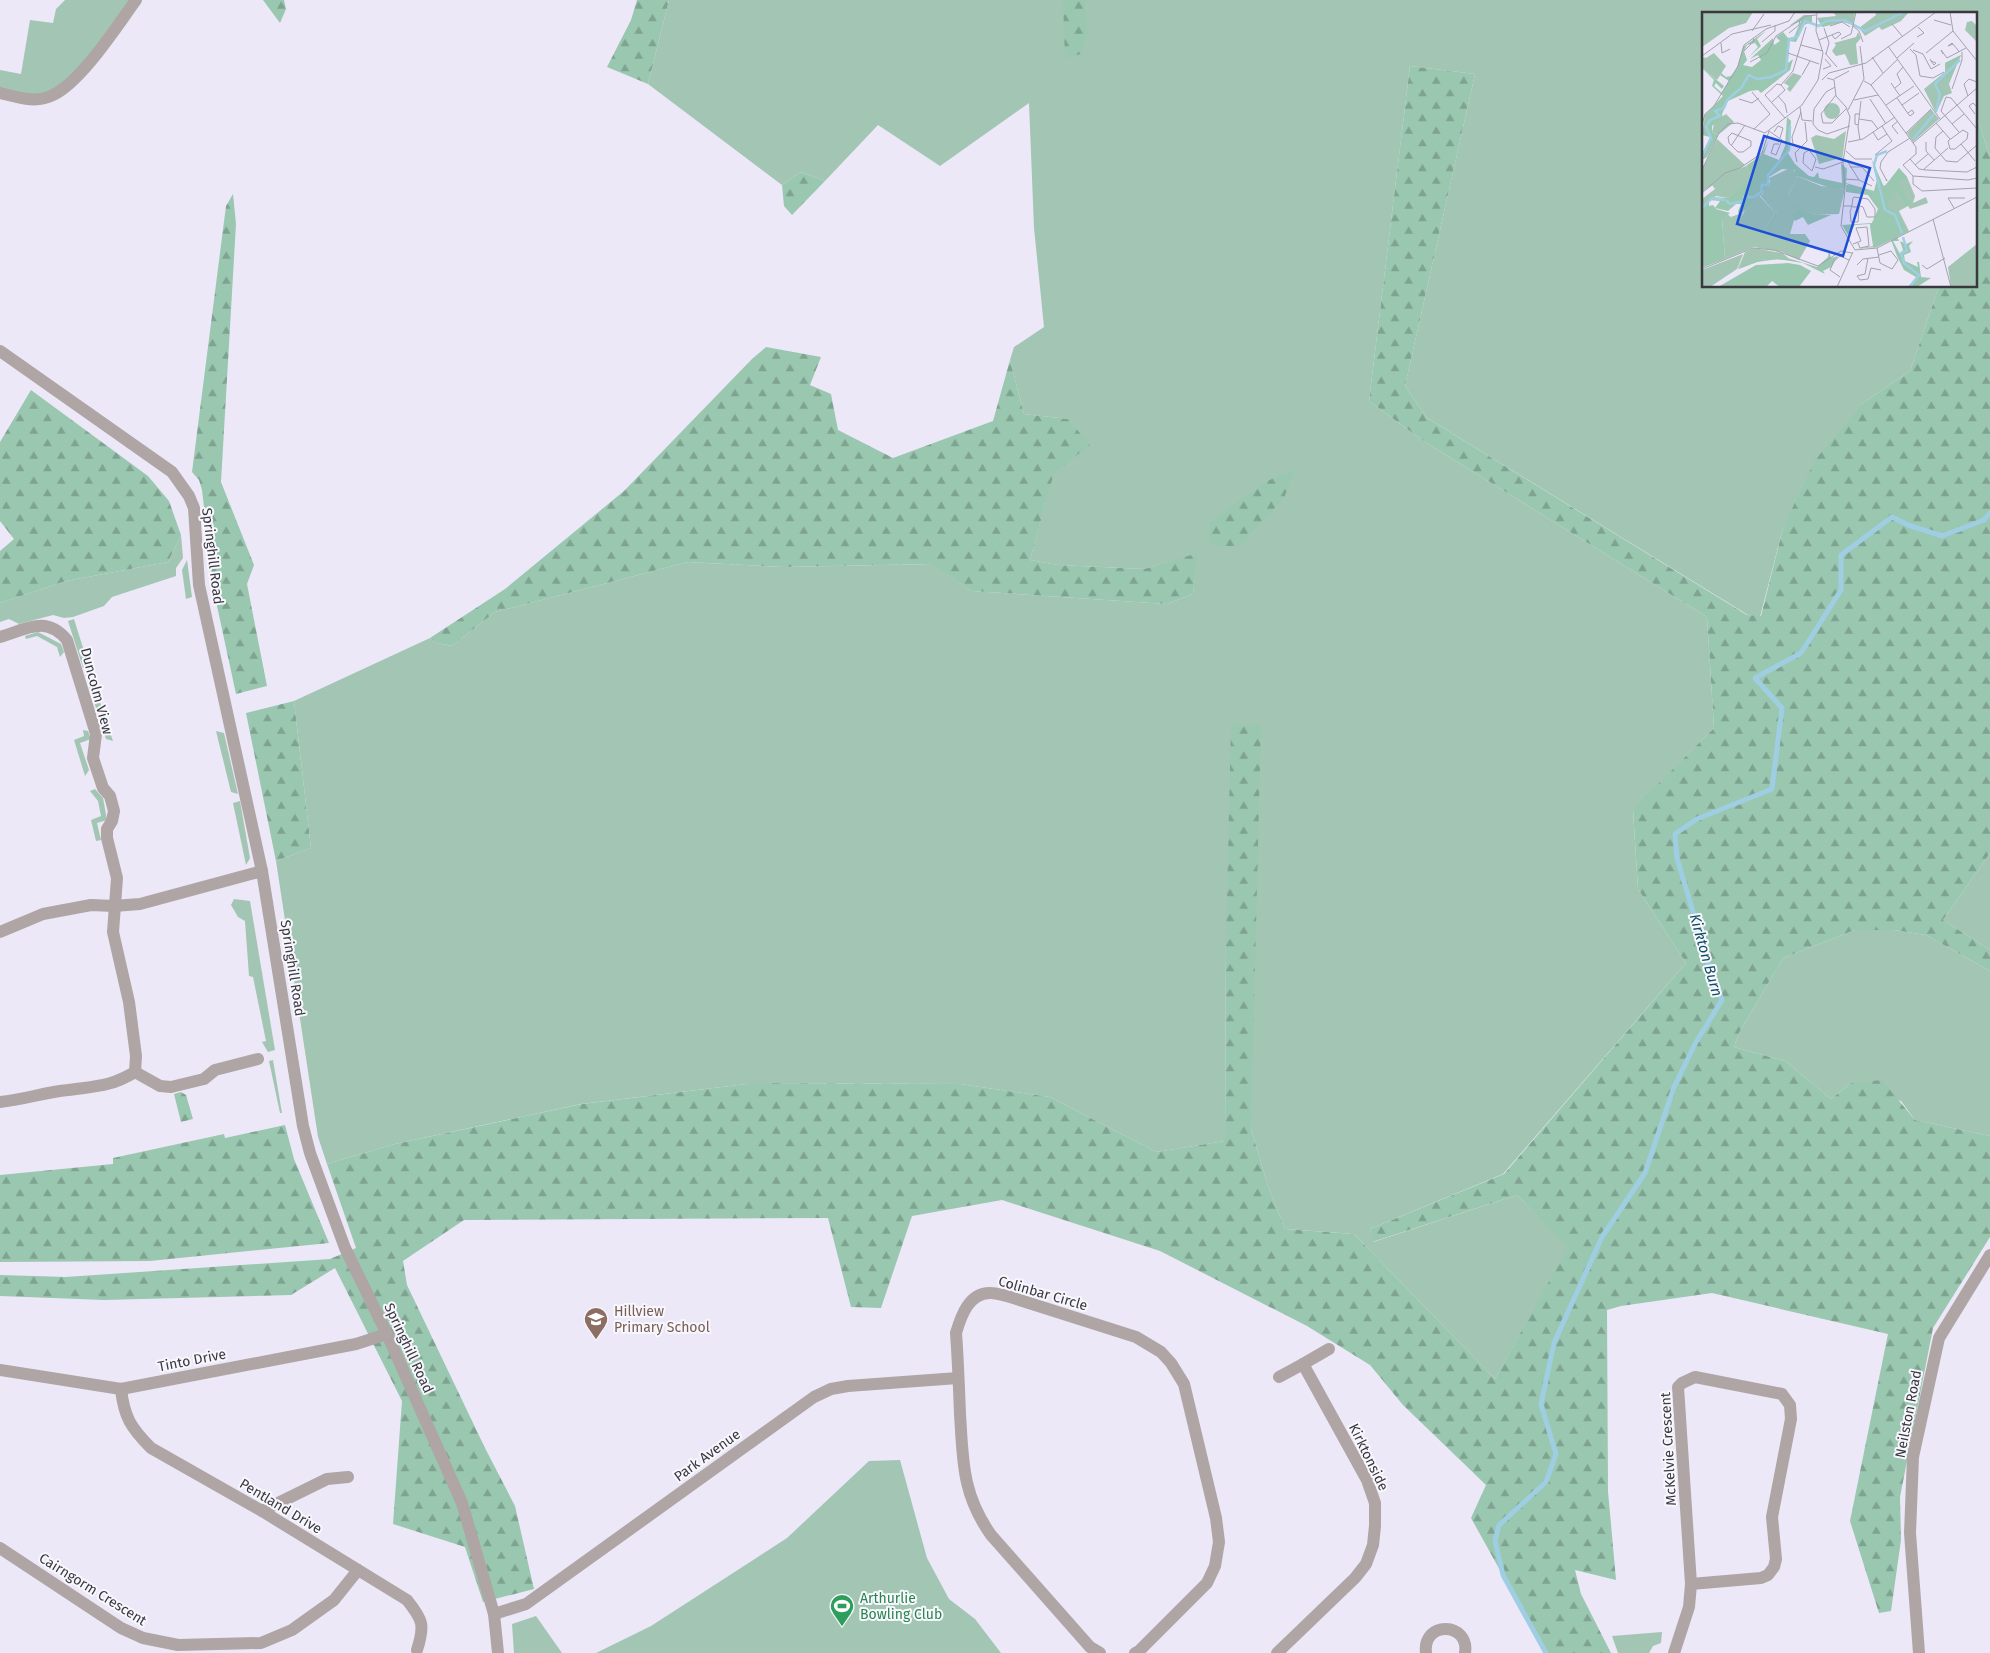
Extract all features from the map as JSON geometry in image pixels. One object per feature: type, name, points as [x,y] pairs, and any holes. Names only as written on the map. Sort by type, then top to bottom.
[{"type":"street","points":[[0,93],[28,100],[52,96],[70,84],[106,42],[136,0]]},
{"type":"street","name":"Springhill Road","points":[[0,351],[172,472],[189,496],[194,508],[199,585],[262,871],[303,1126],[315,1166],[345,1248],[387,1334],[462,1503],[494,1614],[498,1653]]},
{"type":"street","name":"Duncolm View","points":[[0,637],[37,625],[50,625],[61,632],[67,640],[96,734],[93,758],[103,788],[110,796],[114,811],[112,822],[107,829],[107,838],[117,878],[113,932],[129,1002],[136,1056],[135,1072]]},
{"type":"street","points":[[0,932],[44,914],[74,907],[140,904],[262,871]]},
{"type":"street","points":[[0,1102],[119,1082],[135,1072],[160,1086],[171,1087],[204,1079],[215,1070],[258,1060]]},
{"type":"street","name":"Neilston Road","points":[[1919,1653],[1910,1533],[1913,1457],[1939,1338],[1990,1255]]},
{"type":"street","name":"Colinbar Circle","points":[[1100,1653],[1090,1647],[991,1535],[980,1520],[971,1499],[963,1470],[956,1333],[966,1306],[978,1296],[990,1293],[1136,1337],[1161,1352],[1171,1363],[1184,1384],[1216,1518],[1219,1542],[1215,1566],[1207,1583],[1140,1651],[1135,1653]]},
{"type":"street","name":"Tinto Drive","points":[[0,1370],[121,1389],[356,1344],[387,1334]]},
{"type":"street","points":[[1279,1377],[1329,1349]]},
{"type":"street","name":"Kirktonside","points":[[1277,1653],[1355,1578],[1366,1564],[1373,1545],[1376,1526],[1375,1503],[1367,1480],[1303,1364]]},
{"type":"street","name":"McKelvie Crescent","points":[[1674,1653],[1689,1607],[1691,1584],[1678,1388],[1682,1383],[1695,1377],[1782,1394],[1790,1405],[1791,1420],[1772,1517],[1776,1559],[1774,1567],[1768,1575],[1760,1578],[1691,1584]]},
{"type":"street","name":"Park Avenue","points":[[494,1614],[526,1604],[814,1397],[831,1389],[848,1386],[958,1378]]},
{"type":"street","name":"Pentland Drive","points":[[121,1389],[123,1408],[128,1421],[136,1434],[151,1448],[262,1511],[406,1600],[418,1614],[423,1632],[418,1650]]},
{"type":"street","points":[[262,1511],[327,1479],[348,1477]]},
{"type":"street","name":"Cairngorm Crescent","points":[[0,1548],[121,1628],[173,1649],[263,1648],[334,1600],[358,1570]]},
{"type":"street","points":[[1426,1653],[1426,1641],[1430,1635],[1442,1629],[1456,1631],[1461,1636],[1464,1642],[1465,1653]]},
{"type":"green space","points":[[65,0],[130,0],[77,71],[56,89],[33,96],[0,88],[0,70],[21,74],[30,20],[53,23],[56,9]]},
{"type":"green space","points":[[263,0],[284,0],[286,9],[280,23]]},
{"type":"green space","points":[[637,0],[669,0],[648,84],[607,67],[631,20]]},
{"type":"green space","points":[[669,0],[1990,0],[1990,157],[1978,120],[1978,12],[1702,12],[1702,288],[1938,288],[1910,371],[1863,403],[1783,528],[1760,617],[1748,615],[1427,418],[1405,386],[1475,74],[1410,66],[1369,401],[1422,440],[1707,617],[1714,728],[1633,810],[1638,889],[1686,963],[1503,1174],[1370,1229],[1373,1242],[1517,1195],[1569,1247],[1495,1379],[1354,1234],[1285,1229],[1268,1186],[1251,1129],[1226,940],[1225,1141],[1156,1152],[1050,1097],[960,1084],[755,1083],[581,1104],[395,1144],[327,1164],[318,1137],[276,861],[311,848],[294,701],[430,638],[437,643],[452,646],[495,612],[688,562],[783,567],[932,564],[972,591],[1167,604],[1193,594],[1197,554],[1144,569],[1058,565],[1030,560],[1068,419],[1024,414],[1010,360],[1014,347],[1044,327],[1034,228],[1029,103],[940,166],[878,125],[825,181],[801,172],[782,185],[648,84]]},
{"type":"green space","points":[[1063,0],[1085,0],[1087,35],[1081,54],[1065,58]]},
{"type":"green space","points":[[1410,66],[1475,74],[1405,386],[1427,418],[1747,615],[1761,616],[1783,528],[1815,460],[1863,403],[1910,371],[1938,288],[1978,288],[1978,120],[1990,157],[1990,853],[1943,920],[1990,950],[1990,971],[1926,935],[1894,930],[1855,930],[1783,958],[1739,1033],[1734,1047],[1785,1061],[1831,1099],[1851,1083],[1882,1080],[1915,1120],[1990,1136],[1990,1237],[1933,1328],[1900,1497],[1901,1540],[1891,1611],[1879,1613],[1850,1521],[1888,1334],[1712,1293],[1621,1306],[1607,1310],[1608,1491],[1616,1580],[1575,1570],[1581,1594],[1611,1653],[1546,1653],[1471,1518],[1486,1485],[1403,1405],[1370,1365],[1307,1326],[1160,1251],[1002,1200],[912,1216],[881,1308],[851,1307],[828,1218],[464,1220],[403,1261],[407,1285],[515,1506],[534,1589],[483,1602],[465,1547],[393,1524],[402,1401],[335,1268],[291,1295],[104,1300],[0,1296],[0,1275],[66,1277],[330,1259],[356,1248],[327,1164],[395,1144],[582,1104],[755,1083],[960,1084],[1050,1097],[1156,1152],[1225,1141],[1226,940],[1231,725],[1261,724],[1251,1129],[1268,1186],[1285,1229],[1354,1234],[1495,1379],[1568,1247],[1517,1195],[1372,1242],[1370,1229],[1504,1174],[1686,963],[1638,889],[1633,809],[1714,728],[1707,617],[1422,440],[1369,401]]},
{"type":"green space","points":[[801,172],[825,181],[792,215],[784,206],[782,185]]},
{"type":"green space","points":[[233,194],[236,224],[221,482],[254,565],[247,584],[267,686],[236,694],[214,592],[202,490],[199,480],[192,472],[226,206]]},
{"type":"green space","points":[[766,347],[821,357],[810,385],[831,394],[838,430],[893,458],[993,421],[1010,360],[1024,414],[1068,419],[1090,445],[1054,473],[1030,560],[1058,565],[1144,569],[1198,553],[1193,594],[1167,604],[972,591],[931,564],[783,567],[688,562],[495,612],[452,646],[437,643],[430,638],[505,589],[624,491],[752,359]]},
{"type":"green space","points":[[31,390],[148,476],[169,501],[181,535],[168,562],[66,581],[0,603],[0,551],[14,539],[0,521],[0,442]]},
{"type":"green space","points":[[1295,470],[1284,498],[1239,546],[1215,546],[1209,543],[1209,523],[1267,481]]},
{"type":"green space","points":[[181,535],[183,558],[176,568],[176,576],[112,597],[104,606],[73,617],[64,618],[53,615],[19,624],[9,619],[0,622],[0,603],[66,581],[168,562]]},
{"type":"green space","points":[[187,560],[192,597],[186,599],[182,570]]},
{"type":"green space","points":[[74,619],[89,667],[83,668],[68,621]]},
{"type":"green space","points":[[38,632],[61,644],[64,652],[60,657],[57,647],[37,636],[26,639],[25,636]]},
{"type":"green space","points":[[93,681],[113,741],[106,739],[89,686]]},
{"type":"green space","points":[[294,701],[311,848],[276,861],[246,713]]},
{"type":"green space","points":[[83,730],[88,731],[91,739],[80,743],[89,770],[85,776],[74,740],[84,736]]},
{"type":"green space","points":[[216,731],[224,733],[238,794],[231,792]]},
{"type":"green space","points":[[95,789],[103,798],[107,820],[97,823],[101,840],[96,841],[91,820],[101,816],[98,801],[90,791]]},
{"type":"green space","points":[[240,801],[250,858],[246,865],[233,803]]},
{"type":"green space","points":[[1990,853],[1990,950],[1943,920]]},
{"type":"green space","points":[[234,899],[250,901],[275,1050],[268,1052],[262,1042],[266,1041],[253,977],[249,976],[245,921],[238,917],[231,905]]},
{"type":"green space","points":[[1855,930],[1894,930],[1926,935],[1990,971],[1990,1136],[1915,1120],[1901,1101],[1851,1083],[1831,1099],[1785,1061],[1734,1047],[1739,1033],[1783,958]]},
{"type":"green space","points":[[273,1060],[282,1113],[280,1113],[269,1061]]},
{"type":"green space","points":[[181,1092],[186,1095],[193,1119],[181,1122],[174,1094]]},
{"type":"green space","points":[[285,1125],[294,1159],[329,1243],[150,1261],[0,1262],[0,1175],[113,1164],[113,1158],[224,1134],[225,1138]]},
{"type":"green space","points":[[900,1460],[927,1558],[949,1599],[975,1619],[1001,1653],[596,1653],[651,1626],[787,1538],[869,1461]]},
{"type":"green space","points":[[536,1616],[562,1653],[514,1653],[512,1624]]},
{"type":"green space","points":[[1662,1632],[1661,1643],[1653,1646],[1649,1653],[1618,1653],[1612,1636]]},
{"type":"waterway","name":"Kirkton Burn","points":[[1546,1653],[1503,1575],[1495,1541],[1499,1525],[1546,1482],[1556,1454],[1541,1404],[1554,1343],[1602,1237],[1645,1173],[1674,1087],[1696,1042],[1722,1000],[1710,969],[1677,858],[1675,834],[1697,819],[1772,789],[1782,708],[1755,678],[1801,653],[1841,590],[1841,555],[1892,517],[1908,525],[1942,536],[1984,520],[1990,513]]},
{"type":"place","name":"Hillview Primary School","points":[[596,1340]]},
{"type":"place","name":"Arthurlie Bowling Club","points":[[842,1627]]}]
